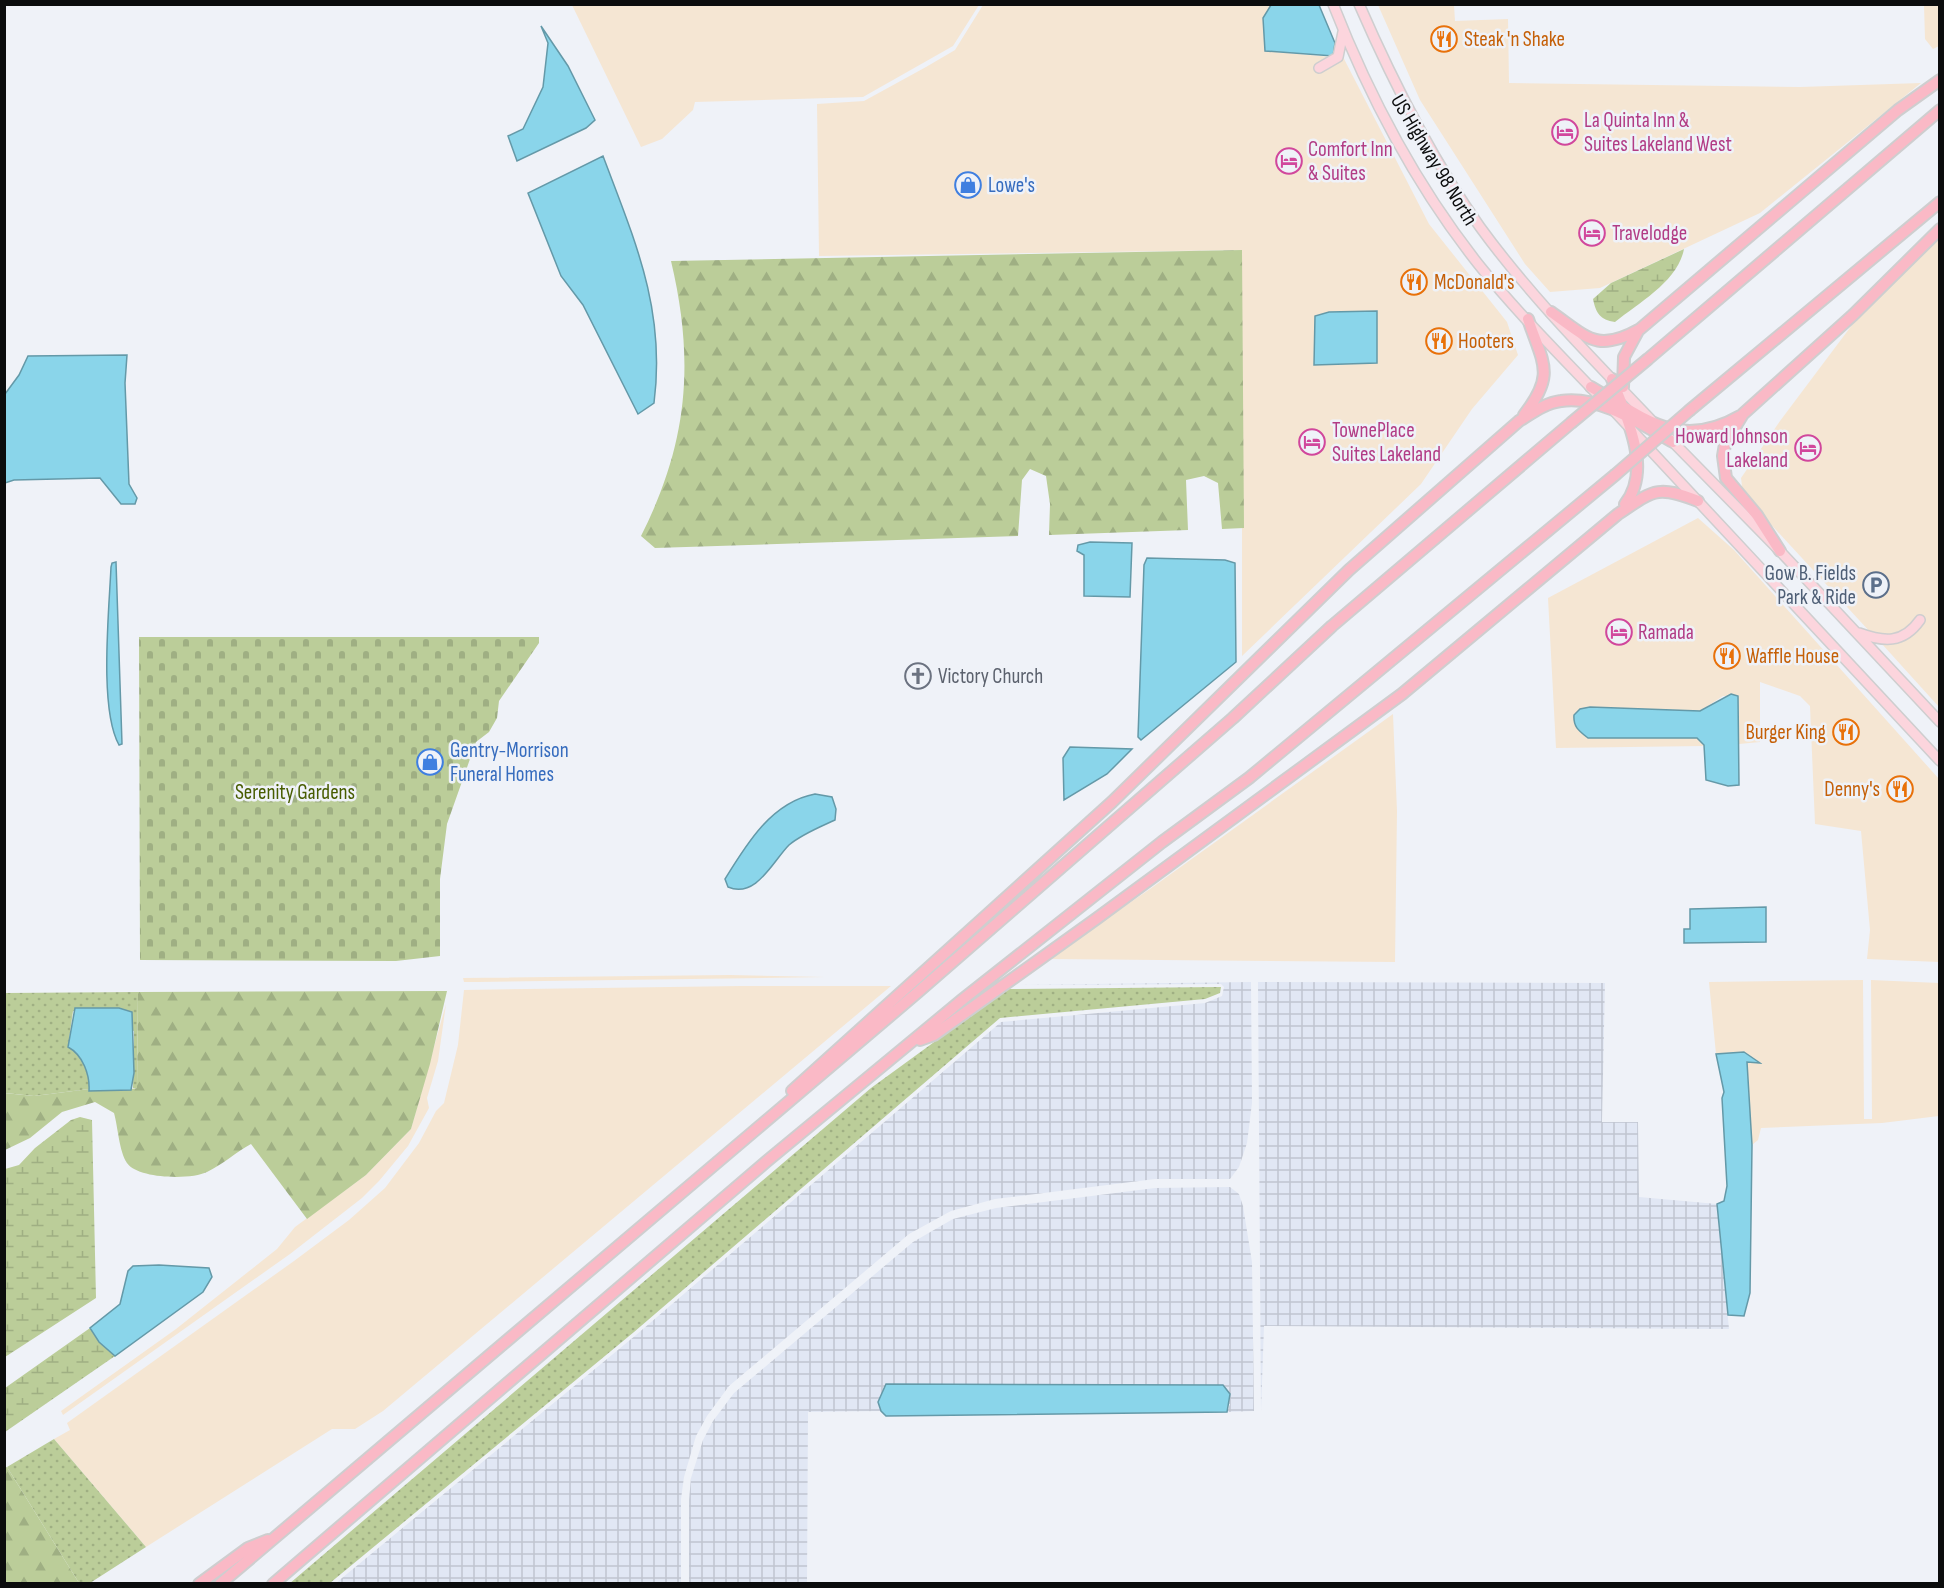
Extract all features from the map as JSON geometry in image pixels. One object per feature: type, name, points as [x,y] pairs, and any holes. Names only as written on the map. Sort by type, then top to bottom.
[{"type":"highway","points":[[1551,312],[1597,342],[1620,340],[1640,329],[1898,110],[1940,80]]},
{"type":"highway","points":[[220,1584],[734,1148],[1224,726],[1332,626],[1940,110]]},
{"type":"highway","points":[[274,1584],[767,1161],[1152,850],[1249,778],[1940,202]]},
{"type":"highway","points":[[734,1148],[815,1068],[1112,802],[1350,570],[1519,421],[1548,404],[1576,400],[1623,411],[1682,432],[1711,430],[1743,414],[1853,315],[1940,229]]},
{"type":"highway","points":[[1519,421],[1539,395],[1544,380],[1542,356],[1528,319]]},
{"type":"highway","points":[[1623,411],[1624,357],[1640,329]]},
{"type":"highway","points":[[1612,380],[1623,411]]},
{"type":"highway","points":[[1591,387],[1623,411],[1650,450]]},
{"type":"highway","points":[[1743,414],[1725,444],[1723,456],[1726,478],[1757,514],[1780,551]]},
{"type":"highway","points":[[1634,425],[1673,442]]},
{"type":"highway","points":[[1618,514],[1632,495],[1637,474],[1634,425]]},
{"type":"highway","points":[[911,1043],[934,1035],[981,1002],[1402,694],[1618,514],[1647,494],[1661,490],[1698,501]]},
{"type":"highway","points":[[199,1584],[248,1548],[279,1535]]},
{"type":"main road","name":"US Highway 98 North","points":[[1333,4],[1343,32],[1382,111],[1443,214],[1479,264],[1591,387]]},
{"type":"main road","name":"US Highway 98 North","points":[[1359,4],[1400,94],[1461,199],[1499,252],[1612,380],[1780,551],[1940,722]]},
{"type":"main road","points":[[1319,68],[1338,57],[1343,32]]},
{"type":"main road","points":[[1623,411],[1634,425]]},
{"type":"main road","points":[[1650,450],[1940,760]]},
{"type":"main road","points":[[1856,632],[1885,641],[1894,640],[1913,630],[1920,620]]},
{"type":"shaded area","points":[[572,5],[979,5],[953,46],[863,97],[695,102],[693,110],[662,139],[641,147]]},
{"type":"shaded area","points":[[983,5],[1271,5],[1263,18],[1265,51],[1332,57],[1315,65],[1317,73],[1329,69],[1342,55],[1429,224],[1507,322],[1518,355],[1472,409],[1421,484],[1242,656],[1242,250],[819,256],[817,104],[864,101],[955,50]]},
{"type":"shaded area","points":[[1378,5],[1454,5],[1455,21],[1508,19],[1509,83],[1800,87],[1921,83],[1760,213],[1600,288],[1550,292],[1525,264],[1420,100]]},
{"type":"shaded area","points":[[1924,5],[1939,5],[1939,46],[1933,49],[1925,39]]},
{"type":"shaded area","points":[[1939,235],[1939,707],[1882,644],[1894,644],[1906,640],[1916,633],[1925,619],[1919,615],[1902,632],[1885,636],[1871,633],[1743,494],[1741,478],[1780,421],[1861,313]]},
{"type":"shaded area","points":[[1698,518],[1734,550],[1939,779],[1939,962],[1867,959],[1870,930],[1861,831],[1815,824],[1810,706],[1800,696],[1760,682],[1760,742],[1739,744],[1738,696],[1723,696],[1700,711],[1590,707],[1588,738],[1697,738],[1704,746],[1556,748],[1548,598]]},
{"type":"shaded area","points":[[1393,714],[1397,811],[1395,962],[1047,959],[1150,889]]},
{"type":"shaded area","points":[[730,975],[825,977],[478,982],[464,982],[463,978]]},
{"type":"shaded area","points":[[1863,980],[1864,1119],[1872,1119],[1871,980],[1939,983],[1939,1116],[1882,1123],[1761,1128],[1758,1140],[1752,1145],[1747,1061],[1758,1063],[1744,1052],[1716,1054],[1709,982]]},
{"type":"shaded area","points":[[1251,982],[1252,1103],[1247,1143],[1239,1167],[1230,1179],[1155,1179],[995,1199],[951,1211],[909,1234],[729,1386],[707,1416],[696,1436],[684,1477],[681,1499],[681,1583],[336,1583],[636,1335],[1001,1022],[1205,1003],[1222,996],[1224,987],[1221,984],[1016,985]]},
{"type":"shaded area","points":[[1258,982],[1605,983],[1602,1122],[1638,1122],[1639,1197],[1717,1204],[1729,1329],[1264,1326],[1261,1411]]},
{"type":"shaded area","points":[[891,986],[383,1411],[355,1429],[332,1429],[146,1547],[54,1439],[70,1430],[67,1423],[294,1261],[349,1220],[385,1188],[419,1143],[436,1111],[444,1103],[458,1045],[464,990]]},
{"type":"shaded area","points":[[446,1004],[438,1061],[427,1098],[429,1108],[408,1146],[379,1181],[362,1198],[290,1254],[63,1415],[61,1411],[176,1329],[277,1249],[295,1227],[366,1175],[411,1129]]},
{"type":"shaded area","points":[[1230,1187],[1239,1194],[1243,1206],[1252,1262],[1254,1411],[1227,1412],[1230,1404],[878,1401],[881,1411],[808,1412],[807,1583],[689,1584],[691,1478],[703,1440],[713,1421],[734,1393],[913,1242],[953,1219],[996,1208],[1155,1188]]},
{"type":"green space","points":[[1684,249],[1674,271],[1646,299],[1615,322],[1606,320],[1600,315],[1593,299],[1611,283]]},
{"type":"green space","points":[[1242,250],[1244,528],[1222,529],[1218,483],[1204,476],[1186,480],[1188,530],[1049,535],[1050,504],[1046,476],[1030,469],[1022,480],[1018,536],[655,548],[641,536],[657,502],[669,468],[683,401],[683,334],[679,298],[671,261]]},
{"type":"green space","name":"Serenity Gardens","points":[[139,637],[539,637],[539,643],[499,701],[497,718],[489,732],[476,742],[447,824],[440,879],[440,956],[396,961],[140,960]]},
{"type":"green space","points":[[1221,987],[1220,993],[1205,999],[1000,1018],[634,1332],[330,1583],[289,1584],[871,1088],[1007,989]]},
{"type":"green space","points":[[447,991],[430,1064],[411,1129],[366,1175],[307,1219],[251,1144],[213,1169],[199,1175],[178,1177],[153,1175],[133,1168],[127,1163],[122,1152],[114,1113],[95,1102],[62,1112],[30,1138],[5,1150],[4,1093],[34,1096],[89,1089],[120,1091],[137,1088],[138,992]]},
{"type":"green space","points":[[138,992],[137,1088],[133,1088],[134,1031],[73,1011],[68,1047],[77,1054],[84,1065],[89,1089],[34,1096],[5,1093],[5,993]]},
{"type":"green space","points":[[80,1117],[92,1120],[96,1298],[5,1357],[5,1169],[19,1165],[35,1148],[71,1120]]},
{"type":"green space","points":[[90,1328],[99,1342],[115,1356],[5,1432],[5,1388]]},
{"type":"green space","points":[[54,1439],[146,1547],[90,1583],[79,1583],[7,1467]]},
{"type":"green space","points":[[7,1467],[79,1583],[5,1583],[4,1468]]},
{"type":"water","points":[[1271,5],[1319,5],[1335,43],[1333,56],[1265,51],[1263,18]]},
{"type":"water","points":[[541,26],[568,66],[595,120],[586,128],[517,161],[508,136],[523,129],[543,87],[548,43]]},
{"type":"water","points":[[603,156],[636,247],[652,306],[657,369],[654,403],[638,414],[583,305],[561,276],[528,193]]},
{"type":"water","points":[[1377,311],[1377,363],[1314,365],[1315,316],[1329,312]]},
{"type":"water","points":[[127,355],[125,383],[129,484],[137,498],[135,504],[121,504],[100,478],[14,480],[5,483],[5,394],[19,375],[28,356]]},
{"type":"water","points":[[1090,542],[1132,543],[1130,597],[1084,596],[1084,555],[1077,551],[1078,545]]},
{"type":"water","points":[[1147,558],[1225,560],[1235,563],[1236,662],[1141,740],[1138,737],[1144,565]]},
{"type":"water","points":[[116,562],[122,744],[119,745],[113,729],[107,685],[111,567],[112,563]]},
{"type":"water","points":[[1731,694],[1738,696],[1739,785],[1728,786],[1706,780],[1704,745],[1697,738],[1588,738],[1579,731],[1574,723],[1574,715],[1580,709],[1590,707],[1700,711]]},
{"type":"water","points":[[1070,747],[1132,749],[1107,774],[1064,800],[1063,758]]},
{"type":"water","points":[[815,794],[832,797],[836,809],[835,820],[794,841],[755,883],[747,888],[728,887],[725,879],[762,826],[786,806],[800,798]]},
{"type":"water","points":[[1766,907],[1766,942],[1684,943],[1684,929],[1690,929],[1690,909]]},
{"type":"water","points":[[75,1008],[119,1008],[132,1012],[134,1073],[131,1090],[89,1091],[88,1078],[82,1060],[68,1047]]},
{"type":"water","points":[[1744,1052],[1760,1063],[1747,1062],[1752,1145],[1750,1293],[1744,1316],[1728,1315],[1717,1204],[1724,1201],[1727,1186],[1722,1098],[1724,1092],[1716,1054]]},
{"type":"water","points":[[133,1266],[209,1268],[212,1277],[203,1292],[115,1356],[99,1342],[90,1328],[120,1304],[128,1271]]},
{"type":"water","points":[[886,1384],[1223,1385],[1230,1394],[1227,1412],[886,1416],[881,1411],[878,1402]]},
{"type":"place","name":"Steak 'n Shake","points":[[1444,39]]},
{"type":"place","name":"La Quinta Inn & Suites Lakeland West","points":[[1565,132]]},
{"type":"place","name":"Comfort Inn & Suites","points":[[1289,161]]},
{"type":"place","name":"Lowe's","points":[[968,185]]},
{"type":"place","name":"Travelodge","points":[[1592,233]]},
{"type":"place","name":"McDonald's","points":[[1414,282]]},
{"type":"place","name":"Hooters","points":[[1439,341]]},
{"type":"place","name":"TownePlace Suites Lakeland","points":[[1312,442]]},
{"type":"place","name":"Howard Johnson Lakeland","points":[[1808,448]]},
{"type":"place","name":"Gow B. Fields Park & Ride","points":[[1876,585]]},
{"type":"place","name":"Ramada","points":[[1619,632]]},
{"type":"place","name":"Waffle House","points":[[1727,656]]},
{"type":"place","name":"Victory Church","points":[[918,676]]},
{"type":"place","name":"Burger King","points":[[1846,732]]},
{"type":"place","name":"Gentry-Morrison Funeral Homes","points":[[430,762]]},
{"type":"place","name":"Denny's","points":[[1900,789]]}]
